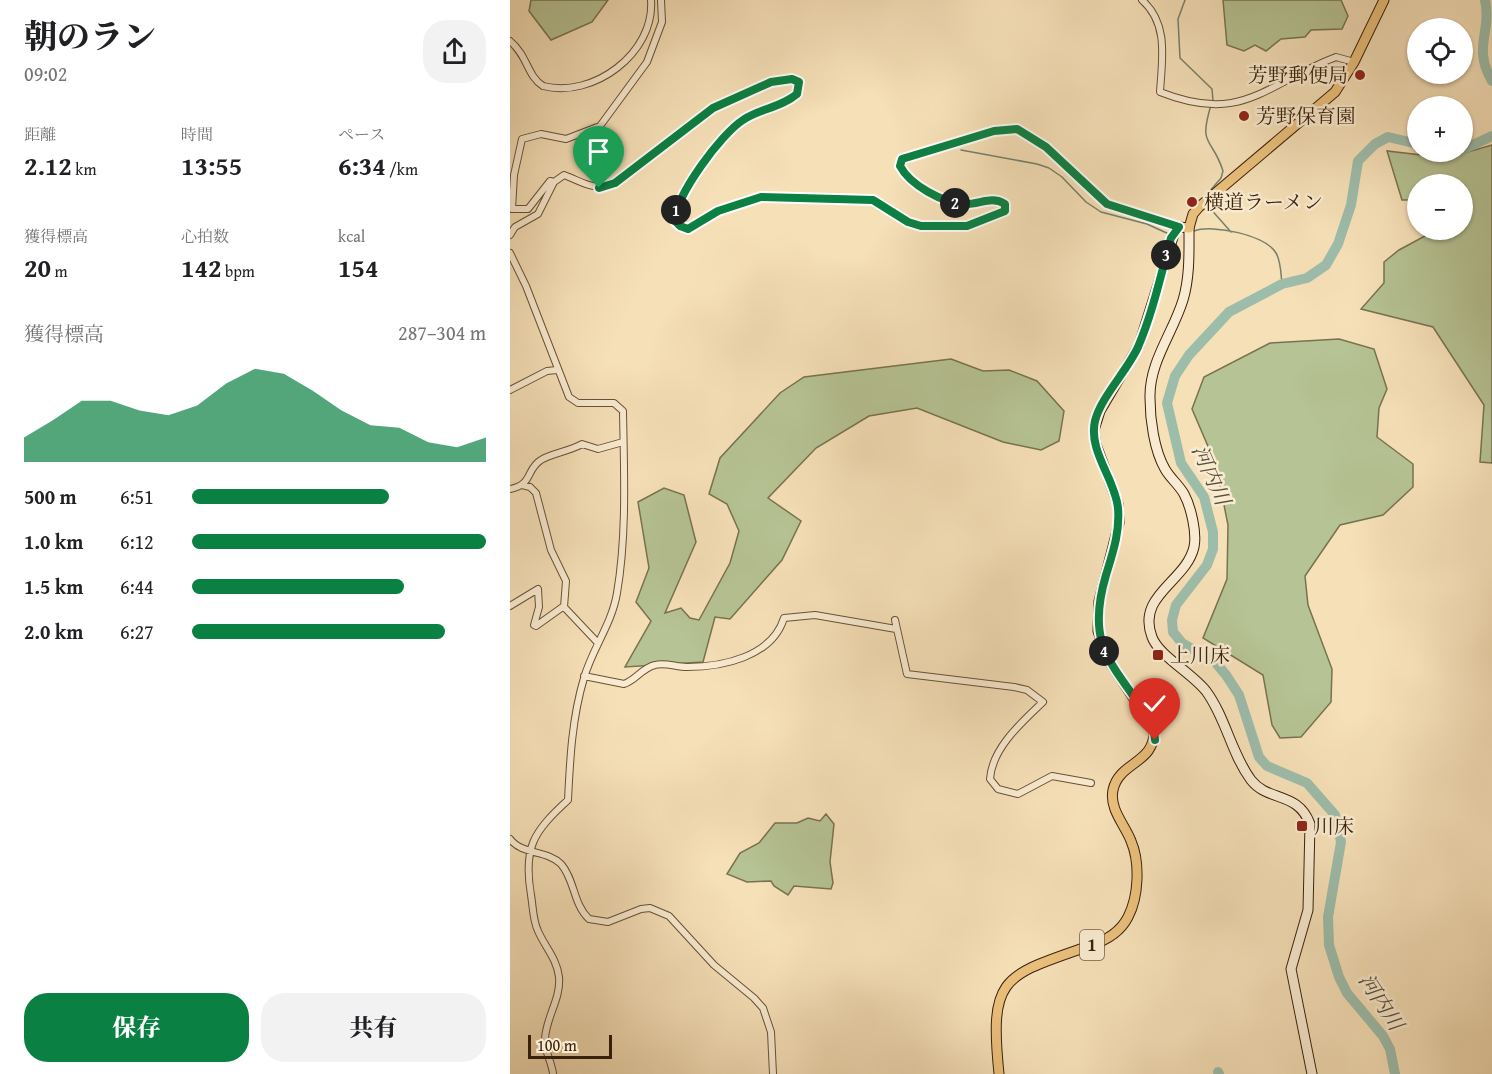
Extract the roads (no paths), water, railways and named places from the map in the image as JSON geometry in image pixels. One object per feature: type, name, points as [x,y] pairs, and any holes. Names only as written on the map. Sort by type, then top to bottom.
[{"type":"main road","points":[[1312,1074],[1291,969],[1308,910],[1310,824],[1307,815],[1297,804],[1252,781],[1214,703],[1194,677],[1156,645],[1149,626],[1150,610],[1154,600],[1184,564],[1194,547],[1192,524],[1185,496],[1164,468],[1159,454],[1149,396],[1154,367],[1180,309],[1187,284],[1189,228],[1193,214],[1322,105],[1345,78],[1354,63],[1382,1]]},
{"type":"main road","points":[[1179,227],[1189,228]]},
{"type":"main road","name":"1","points":[[999,1074],[997,1015],[1005,986],[1026,968],[1103,941],[1121,926],[1133,903],[1137,857],[1114,806],[1113,791],[1124,772],[1150,750],[1155,740],[1154,729],[1107,658],[1098,631],[1100,601],[1119,523],[1118,504],[1095,442],[1094,430],[1100,411],[1139,345],[1171,238],[1179,227]]},
{"type":"street","points":[[510,41],[521,50],[534,77],[543,86],[587,86],[604,77],[629,56],[639,43],[650,17],[651,0]]},
{"type":"street","points":[[661,0],[662,22],[647,63],[600,126],[566,139],[541,134],[522,139],[514,175],[512,209],[528,209],[550,182],[564,175],[587,186],[606,187],[713,108],[771,82],[792,79],[799,82],[797,94],[743,120],[731,130],[685,188],[675,212],[675,221],[680,226],[688,229],[738,203],[761,197],[795,196],[873,200],[908,222],[921,226],[967,226],[1005,211],[1005,204],[994,199],[967,205],[942,198],[904,174],[900,166],[902,159],[1006,128],[1024,132],[1046,147],[1107,204],[1179,227]]},
{"type":"street","points":[[1142,0],[1153,11],[1160,24],[1162,46],[1160,92],[1214,105],[1229,105],[1250,99],[1336,57],[1343,57],[1354,63]]},
{"type":"street","points":[[510,235],[514,228],[538,214],[554,182]]},
{"type":"street","points":[[510,253],[526,286],[557,370],[573,401],[615,403],[621,408],[623,442],[623,522],[617,593],[612,614],[584,676],[571,742],[568,800],[542,823],[530,850],[527,874],[536,923],[555,961],[559,979],[558,992],[544,1045],[553,1074]]},
{"type":"street","points":[[510,390],[547,371],[557,370]]},
{"type":"street","points":[[510,489],[522,485],[530,478],[536,464],[544,458],[569,451],[582,444],[598,449],[623,442]]},
{"type":"street","points":[[522,485],[530,487],[536,493],[551,550],[566,581],[564,606],[598,643]]},
{"type":"street","points":[[510,606],[538,589],[539,607],[534,625],[536,626],[564,606]]},
{"type":"street","points":[[584,676],[624,684],[649,667],[658,664],[689,667],[718,665],[762,648],[778,633],[784,618],[814,615],[896,628]]},
{"type":"street","points":[[896,620],[907,674],[1014,687],[1027,690],[1043,702],[1021,722],[999,751],[990,779],[998,789],[1018,794],[1052,776],[1091,783]]},
{"type":"street","points":[[510,839],[530,850],[548,855],[560,864],[568,877],[578,905],[589,919],[608,922],[641,909],[650,908],[669,916],[714,965],[763,1008],[771,1032],[774,1074]]},
{"type":"waterway","points":[[1185,0],[1178,19],[1180,58],[1212,89],[1213,101]]},
{"type":"waterway","name":"河内川","points":[[1485,0],[1483,59],[1492,81]]},
{"type":"waterway","points":[[1209,192],[1221,178],[1223,171],[1206,136],[1211,105]]},
{"type":"waterway","name":"河内川","points":[[1473,145],[1492,136]]},
{"type":"waterway","name":"河内川","points":[[1395,1074],[1390,1049],[1383,1036],[1347,993],[1339,977],[1329,945],[1328,917],[1341,842],[1335,815],[1307,783],[1267,766],[1259,757],[1239,695],[1226,675],[1215,662],[1182,643],[1173,632],[1172,620],[1176,605],[1207,565],[1213,549],[1213,532],[1204,497],[1181,463],[1167,403],[1175,376],[1189,355],[1229,312],[1282,284],[1307,278],[1326,265],[1338,244],[1351,205],[1358,161],[1375,144],[1388,137],[1407,141]]},
{"type":"waterway","points":[[961,150],[1049,168],[1062,177],[1086,202],[1101,212],[1147,224],[1171,235]]},
{"type":"waterway","points":[[1208,206],[1231,232]]},
{"type":"waterway","points":[[1194,231],[1225,230],[1261,241],[1278,256],[1282,284]]},
{"type":"place","name":"芳野郵便局","points":[[1360,75]]},
{"type":"place","name":"芳野保育園","points":[[1244,116]]},
{"type":"place","name":"横道ラーメン","points":[[1192,202]]},
{"type":"place","name":"上川床","points":[[1158,655]]},
{"type":"place","name":"川床","points":[[1302,826]]}]
